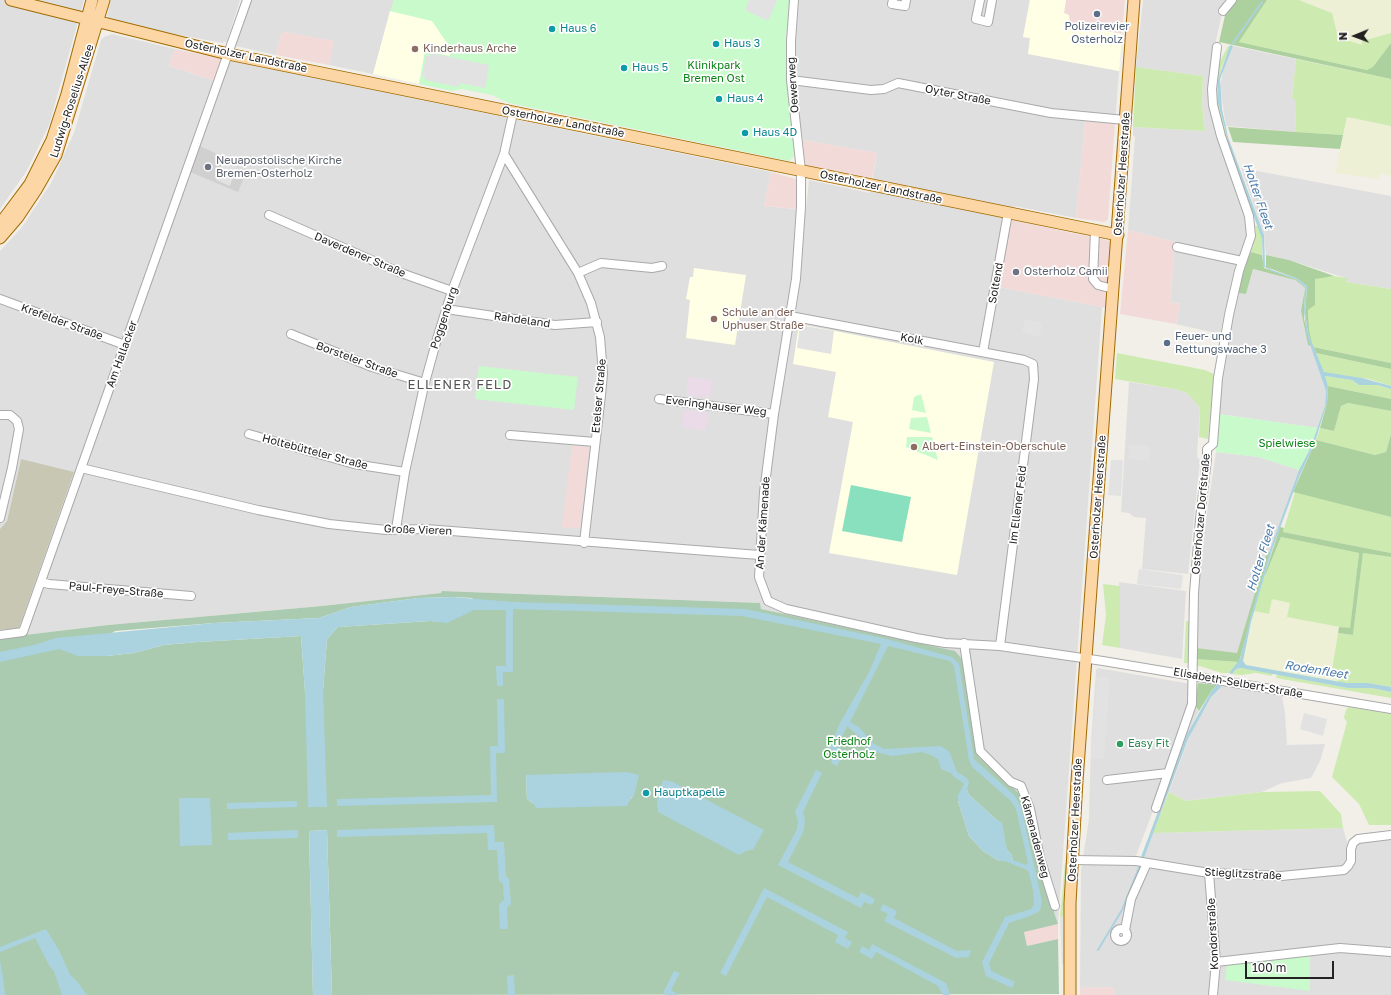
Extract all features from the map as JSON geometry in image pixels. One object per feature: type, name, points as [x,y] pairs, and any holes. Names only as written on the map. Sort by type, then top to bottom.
[{"type":"main road","name":"Osterholzer Landstraße","points":[[11,0],[228,54],[1118,235]]},
{"type":"main road","points":[[92,0],[92,20]]},
{"type":"main road","points":[[92,20],[104,0]]},
{"type":"main road","name":"Osterholzer Heerstraße","points":[[1070,995],[1072,860],[1085,659],[1118,235],[1134,0]]},
{"type":"main road","name":"Ludwig-Roselius-Allee","points":[[0,224],[30,184],[52,140],[92,20]]},
{"type":"main road","name":"Ludwig-Roselius-Allee","points":[[0,238],[25,207],[56,155],[92,20]]},
{"type":"street","name":"Am Hallacker","points":[[0,635],[23,632],[247,0]]},
{"type":"street","name":"Oewerweg","points":[[794,0],[791,41],[791,80],[801,171]]},
{"type":"street","points":[[893,0],[892,4],[905,6],[906,0]]},
{"type":"street","points":[[980,0],[976,19],[988,22],[992,0]]},
{"type":"street","points":[[1223,11],[1232,0]]},
{"type":"street","name":"Osterholzer Dorfstraße","points":[[1156,808],[1167,780],[1168,773],[1192,704],[1196,569],[1208,459],[1207,449],[1213,444],[1218,378],[1228,315],[1242,261],[1249,244],[1251,228],[1249,216],[1221,136],[1213,105],[1212,89],[1217,47]]},
{"type":"street","name":"Oyter Straße","points":[[791,80],[870,90],[884,89],[898,83],[1051,113],[1125,120]]},
{"type":"street","name":"Poggenburg","points":[[396,529],[405,472],[425,383],[446,309],[504,154],[513,113]]},
{"type":"street","name":"Etelser Straße","points":[[504,154],[578,274],[591,303],[597,322],[603,353],[603,374],[584,543]]},
{"type":"street","name":"An der Kämenade","points":[[801,171],[800,239],[796,279],[774,414],[764,492],[759,577],[768,601],[786,609],[916,638],[964,644],[1000,646],[1085,659]]},
{"type":"street","name":"Soltend","points":[[984,352],[1008,213]]},
{"type":"street","name":"Daverdener Straße","points":[[269,215],[401,273],[452,292]]},
{"type":"street","points":[[1095,230],[1092,276],[1098,285],[1113,289]]},
{"type":"street","points":[[1177,247],[1242,261]]},
{"type":"street","points":[[578,274],[601,263],[652,268],[662,266]]},
{"type":"street","name":"Krefelder Straße","points":[[0,299],[125,345]]},
{"type":"street","name":"Rahdeland","points":[[446,309],[555,325],[597,322]]},
{"type":"street","name":"Kolk","points":[[790,316],[984,352],[1024,360],[1033,364]]},
{"type":"street","name":"Borsteler Straße","points":[[291,334],[372,368],[425,383]]},
{"type":"street","name":"Im Ellener Feld","points":[[1000,646],[1034,377],[1033,364]]},
{"type":"street","name":"Everinghauser Weg","points":[[659,399],[774,414]]},
{"type":"street","points":[[0,415],[10,416],[17,421],[19,429],[12,468],[0,518]]},
{"type":"street","name":"Holtebütteler Straße","points":[[249,434],[354,464],[405,472]]},
{"type":"street","points":[[510,435],[595,442]]},
{"type":"street","name":"Große Vieren","points":[[81,468],[275,514],[329,524],[396,529],[426,529],[584,543],[760,555]]},
{"type":"street","name":"Paul-Freye-Straße","points":[[41,582],[48,584],[191,596]]},
{"type":"street","name":"Kämenadenweg","points":[[964,644],[980,751],[1012,782],[1021,786],[1030,809],[1040,858],[1055,906]]},
{"type":"street","name":"Elisabeth-Selbert-Straße","points":[[1085,659],[1192,675],[1391,709]]},
{"type":"street","points":[[1107,780],[1168,773]]},
{"type":"street","name":"Stieglitzstraße","points":[[1072,860],[1136,861],[1209,873],[1281,876],[1344,870],[1350,861],[1353,843],[1358,839],[1391,835]]},
{"type":"street","points":[[1125,930],[1131,899],[1147,863]]},
{"type":"street","name":"Kondorstraße","points":[[1209,873],[1216,962],[1213,995]]},
{"type":"street","points":[[1216,962],[1340,948],[1391,952]]},
{"type":"shaded area","points":[[0,0],[84,0],[49,125],[26,172],[0,209]]},
{"type":"shaded area","points":[[111,0],[240,0],[227,41],[223,43],[169,33],[110,18],[107,16]]},
{"type":"shaded area","points":[[251,0],[394,0],[373,74],[329,65],[333,41],[285,32],[281,34],[276,55],[236,46]]},
{"type":"shaded area","points":[[749,0],[777,0],[768,21],[745,10]]},
{"type":"shaded area","points":[[799,0],[1030,0],[1023,37],[1030,38],[1028,54],[1119,71],[1115,124],[1085,121],[1076,218],[1014,206],[999,287],[1102,307],[1058,924],[1042,876],[1021,795],[979,757],[962,659],[761,609],[760,603],[442,591],[441,593],[322,606],[108,625],[27,635],[83,475],[21,459],[7,521],[0,529],[0,251],[22,227],[51,183],[74,133],[101,40],[104,37],[112,34],[175,49],[169,66],[213,80],[222,59],[771,172],[764,206],[806,210],[809,180],[870,193],[877,153],[803,140],[799,117],[794,59]]},
{"type":"shaded area","points":[[1030,0],[1066,0],[1064,13],[1069,15],[1070,24],[1122,34],[1119,71],[1028,54],[1030,38],[1023,37]]},
{"type":"shaded area","points":[[1066,0],[1125,0],[1122,34],[1069,24],[1064,13]]},
{"type":"shaded area","points":[[1143,0],[1225,0],[1213,54],[1211,106],[1217,140],[1245,219],[1248,235],[1235,266],[1220,334],[1176,324],[1180,304],[1170,302],[1175,242],[1128,230],[1135,137],[1133,135],[1133,127],[1205,131],[1202,105],[1203,76],[1136,67]]},
{"type":"shaded area","points":[[1299,0],[1391,0],[1391,33],[1362,41],[1362,46],[1338,37],[1332,13]]},
{"type":"shaded area","name":"Kinderhaus Arche","points":[[390,11],[433,21],[450,46],[450,56],[425,52],[419,84],[373,74]]},
{"type":"shaded area","points":[[285,32],[334,41],[329,65],[276,55],[281,34]]},
{"type":"shaded area","points":[[1233,46],[1296,59],[1292,98],[1295,99],[1296,132],[1226,126],[1220,87],[1224,66]]},
{"type":"shaded area","points":[[175,49],[222,59],[213,80],[169,66]]},
{"type":"shaded area","points":[[430,53],[489,65],[485,88],[460,83],[459,87],[425,80],[425,77],[422,76],[426,56],[429,56]]},
{"type":"shaded area","points":[[1347,117],[1391,126],[1391,176],[1380,174],[1379,179],[1335,173]]},
{"type":"shaded area","points":[[1085,121],[1115,124],[1108,220],[1104,222],[1076,218]]},
{"type":"shaded area","points":[[803,140],[877,153],[872,178],[804,165]]},
{"type":"shaded area","points":[[200,146],[238,164],[237,169],[246,173],[238,192],[190,172]]},
{"type":"shaded area","points":[[224,159],[238,164],[230,186],[216,180]]},
{"type":"shaded area","points":[[1241,168],[1391,196],[1391,289],[1346,282],[1346,278],[1289,260],[1266,255],[1264,235]]},
{"type":"shaded area","points":[[771,172],[796,179],[797,209],[764,206]]},
{"type":"shaded area","points":[[1011,220],[1111,241],[1107,308],[999,287]]},
{"type":"shaded area","points":[[1128,230],[1175,242],[1170,302],[1180,304],[1176,324],[1120,314]]},
{"type":"shaded area","name":"Schule an der Uphuser Straße","points":[[694,268],[746,275],[735,345],[686,338],[690,300],[686,299],[690,277],[693,277]]},
{"type":"shaded area","points":[[1253,269],[1295,280],[1305,288],[1301,311],[1308,345],[1311,346],[1326,391],[1325,407],[1318,428],[1218,414],[1221,378],[1237,293],[1246,294]]},
{"type":"shaded area","points":[[1025,319],[1043,323],[1039,337],[1022,332]]},
{"type":"shaded area","name":"Albert-Einstein-Oberschule","points":[[799,324],[994,362],[957,575],[829,553],[853,422],[828,417],[836,372],[793,364]]},
{"type":"shaded area","points":[[800,325],[834,331],[831,354],[797,348]]},
{"type":"shaded area","points":[[688,377],[712,380],[710,398],[686,395]]},
{"type":"shaded area","points":[[1129,382],[1175,389],[1187,393],[1200,408],[1197,456],[1200,461],[1188,574],[1142,569],[1146,518],[1134,517],[1129,513],[1121,512]]},
{"type":"shaded area","points":[[684,410],[708,413],[706,430],[682,427]]},
{"type":"shaded area","points":[[572,445],[589,447],[580,529],[562,527]]},
{"type":"shaded area","points":[[1129,445],[1150,446],[1149,460],[1128,459]]},
{"type":"shaded area","points":[[1216,452],[1259,457],[1299,470],[1270,552],[1267,552],[1237,654],[1196,648],[1201,554]]},
{"type":"shaded area","points":[[21,459],[74,472],[19,628],[0,630],[0,529],[7,521]]},
{"type":"shaded area","points":[[1111,460],[1123,460],[1121,496],[1108,495]]},
{"type":"shaded area","points":[[1139,569],[1183,575],[1181,589],[1137,584]]},
{"type":"shaded area","points":[[1119,582],[1186,591],[1182,659],[1120,648]]},
{"type":"shaded area","points":[[1272,599],[1290,603],[1287,617],[1339,627],[1331,676],[1339,678],[1338,682],[1246,665],[1243,661],[1254,611],[1269,614]]},
{"type":"shaded area","points":[[1098,668],[1191,684],[1196,709],[1199,711],[1187,734],[1173,775],[1166,776],[1136,856],[1144,858],[1153,833],[1343,828],[1348,845],[1391,838],[1391,995],[1114,995],[1113,987],[1080,988],[1081,870],[1089,819],[1091,744],[1096,670]]},
{"type":"shaded area","points":[[1097,677],[1110,678],[1104,759],[1091,758]]},
{"type":"shaded area","points":[[1222,686],[1282,696],[1285,713],[1287,745],[1325,744],[1320,761],[1311,778],[1282,783],[1262,792],[1186,801],[1169,792],[1194,724],[1211,697]]},
{"type":"shaded area","points":[[1304,713],[1327,719],[1323,736],[1300,729]]},
{"type":"shaded area","points":[[1067,889],[1065,963],[1062,965],[1060,917],[1064,916],[1064,898]]},
{"type":"shaded area","points":[[1058,924],[1058,939],[1027,946],[1024,931]]},
{"type":"shaded area","points":[[1113,987],[1114,995],[1080,995],[1080,988]]},
{"type":"green space","name":"Klinikpark Bremen Ost","points":[[394,0],[791,0],[786,34],[786,62],[794,156],[789,161],[509,103],[492,95],[462,89],[452,91],[419,84],[425,51],[450,56],[449,46],[432,21],[390,11]]},
{"type":"green space","points":[[1235,0],[1267,0],[1239,42],[1367,70],[1373,67],[1391,43],[1391,79],[1219,42],[1226,11]]},
{"type":"green space","points":[[1267,0],[1299,0],[1332,13],[1338,37],[1362,45],[1362,41],[1391,33],[1391,43],[1373,68],[1367,70],[1239,42]]},
{"type":"green space","points":[[1228,46],[1230,47],[1221,69],[1218,103],[1231,152],[1254,216],[1251,216],[1219,124],[1215,93],[1217,71],[1220,61]]},
{"type":"green space","points":[[1296,59],[1391,79],[1391,126],[1347,117],[1343,135],[1296,132],[1295,100],[1292,98]]},
{"type":"green space","points":[[1136,67],[1203,76],[1202,105],[1205,131],[1133,127]]},
{"type":"green space","points":[[1228,127],[1343,135],[1340,149],[1233,142]]},
{"type":"green space","points":[[1255,226],[1258,226],[1262,239],[1262,255],[1251,252],[1256,234]]},
{"type":"green space","points":[[1251,252],[1262,255],[1264,268],[1295,279],[1305,288],[1295,280],[1253,269],[1246,294],[1237,293],[1241,274]]},
{"type":"green space","points":[[1266,255],[1289,260],[1334,276],[1315,279],[1315,305],[1308,310],[1309,330],[1313,347],[1308,333],[1305,313],[1307,286],[1296,278],[1266,267]]},
{"type":"green space","points":[[1334,276],[1347,278],[1346,282],[1391,289],[1391,363],[1313,347],[1309,330],[1308,310],[1315,304],[1315,278]]},
{"type":"green space","points":[[1305,288],[1304,319],[1311,346],[1308,345],[1301,311]]},
{"type":"green space","points":[[1313,347],[1391,363],[1391,369],[1316,353]]},
{"type":"green space","points":[[1117,353],[1205,370],[1214,374],[1208,439],[1199,437],[1200,408],[1187,393],[1175,389],[1115,379]]},
{"type":"green space","points":[[1316,353],[1391,369],[1391,386],[1369,379],[1324,373]]},
{"type":"green space","points":[[479,366],[578,377],[574,410],[475,399]]},
{"type":"green space","points":[[1325,376],[1352,380],[1359,385],[1378,385],[1391,389],[1391,399],[1328,386]]},
{"type":"green space","points":[[1328,386],[1391,399],[1391,411],[1348,403],[1341,406],[1334,431],[1320,428],[1327,403]]},
{"type":"green space","points":[[921,394],[926,413],[912,410],[914,397]]},
{"type":"green space","points":[[1348,403],[1391,411],[1391,434],[1386,452],[1375,455],[1316,440],[1320,428],[1334,431],[1341,406]]},
{"type":"green space","name":"Spielwiese","points":[[1218,414],[1318,428],[1315,439],[1299,470],[1259,457],[1216,452]]},
{"type":"green space","points":[[927,417],[931,433],[909,429],[911,418]]},
{"type":"green space","points":[[1391,434],[1391,517],[1293,492],[1316,440],[1375,455],[1386,452]]},
{"type":"green space","points":[[907,437],[932,437],[938,460],[906,447]]},
{"type":"green space","points":[[851,485],[911,497],[902,542],[842,531]]},
{"type":"green space","points":[[1295,492],[1391,517],[1391,553],[1283,532]]},
{"type":"green space","points":[[1280,527],[1284,528],[1283,532],[1391,553],[1391,557],[1363,553],[1353,635],[1338,633],[1339,627],[1350,628],[1359,553],[1281,537],[1265,574]]},
{"type":"green space","points":[[1281,537],[1359,553],[1350,629],[1287,617],[1290,603],[1272,599],[1269,614],[1254,611],[1265,574]]},
{"type":"green space","points":[[1267,552],[1270,552],[1239,662],[1195,659],[1196,648],[1237,653]]},
{"type":"green space","points":[[1363,553],[1391,557],[1391,687],[1368,683],[1346,684],[1338,682],[1338,678],[1331,676],[1338,633],[1353,635]]},
{"type":"green space","points":[[1103,584],[1120,586],[1120,648],[1102,645],[1106,615]]},
{"type":"green space","name":"Friedhof Osterholz","points":[[442,591],[760,603],[761,609],[955,651],[962,659],[979,757],[1021,795],[1025,803],[1042,876],[1058,924],[1024,932],[1027,946],[1058,939],[1059,994],[332,995],[327,830],[309,831],[313,995],[0,995],[0,638],[108,625],[322,606],[441,593]],"holes":[[[418,598],[473,598],[447,622],[430,621],[338,627],[327,639],[323,690],[305,692],[301,636],[164,645],[134,653],[106,656],[78,656],[115,631],[214,623],[319,618],[351,607]],[[526,775],[634,795],[629,801],[534,804],[527,799]],[[967,790],[969,795],[998,821],[1007,850],[1011,854],[1013,860],[999,861],[983,851],[969,836],[958,801]],[[659,804],[748,850],[743,852],[659,808]]]},
{"type":"green space","points":[[1186,621],[1190,621],[1191,630],[1188,663],[1184,663]]},
{"type":"green space","points":[[1195,659],[1239,662],[1229,673],[1222,673],[1196,665]]},
{"type":"green space","points":[[1241,668],[1273,673],[1272,676],[1256,673],[1242,675],[1232,674],[1236,669]]},
{"type":"green space","points":[[1277,674],[1348,688],[1372,688],[1391,692],[1391,698],[1276,678]]},
{"type":"green space","points":[[1198,683],[1217,685],[1212,690],[1199,711],[1195,706]]},
{"type":"green space","points":[[1350,707],[1391,714],[1391,825],[1369,825],[1359,804],[1332,777],[1347,722],[1344,718],[1345,713],[1347,708]]},
{"type":"green space","points":[[1320,791],[1341,814],[1343,828],[1153,833],[1169,792],[1186,801],[1262,792]]},
{"type":"green space","points":[[1065,863],[1068,863],[1067,889],[1064,898],[1064,916],[1060,917]]},
{"type":"green space","points":[[1310,956],[1310,991],[1225,980],[1227,965]]},
{"type":"water","points":[[1230,45],[1233,46],[1220,79],[1222,109],[1228,137],[1264,235],[1265,266],[1272,270],[1296,278],[1307,286],[1305,313],[1308,333],[1324,372],[1362,378],[1391,386],[1391,389],[1378,385],[1359,385],[1352,380],[1325,376],[1328,386],[1327,403],[1314,445],[1312,444],[1325,406],[1326,391],[1306,333],[1304,310],[1305,287],[1295,279],[1271,271],[1263,266],[1262,239],[1231,152],[1218,103],[1218,80]]},
{"type":"water","points":[[1311,447],[1313,447],[1299,477],[1273,547],[1251,622],[1243,661],[1246,665],[1346,683],[1368,683],[1391,687],[1391,692],[1372,688],[1348,688],[1241,668],[1236,669],[1232,674],[1229,673],[1240,659],[1271,547],[1299,470]]},
{"type":"water","points":[[453,597],[513,602],[745,609],[887,639],[952,657],[959,664],[974,759],[1015,796],[1021,807],[1042,901],[1040,911],[1009,923],[989,963],[991,971],[1015,982],[1012,988],[986,976],[982,962],[1005,917],[1031,909],[1034,904],[1033,890],[1029,873],[1027,870],[1005,861],[999,861],[983,851],[969,836],[958,801],[958,795],[964,784],[951,773],[941,769],[938,759],[931,755],[922,752],[892,756],[871,751],[861,738],[847,726],[837,747],[845,751],[837,766],[831,763],[834,754],[828,751],[840,723],[869,672],[881,644],[742,616],[513,609],[513,672],[503,672],[503,686],[497,686],[496,666],[506,666],[506,610],[474,610],[447,623],[430,621],[338,627],[327,639],[323,690],[327,807],[308,807],[305,692],[301,636],[164,645],[134,653],[106,656],[78,656],[59,649],[0,662],[0,652],[34,645],[56,638],[214,623],[319,618],[351,607],[418,598]],"holes":[[[888,646],[950,661],[954,666],[969,760],[972,767],[1011,801],[1016,809],[1028,863],[1026,865],[1013,860],[1011,854],[1007,850],[1002,822],[998,821],[969,795],[967,790],[969,783],[967,778],[957,772],[950,753],[947,750],[940,746],[884,749],[873,743],[859,727],[850,722]]]},
{"type":"water","points":[[1217,685],[1222,686],[1211,697],[1188,739],[1144,858],[1141,857],[1187,734],[1212,690]]},
{"type":"water","points":[[497,699],[504,699],[505,753],[496,753],[497,802],[337,806],[337,799],[491,795],[490,746],[498,746]]},
{"type":"water","points":[[816,770],[822,773],[803,812],[805,820],[804,830],[788,862],[858,898],[861,892],[875,899],[872,905],[864,902],[861,908],[778,865],[797,829],[798,821],[795,812]]},
{"type":"water","points":[[626,772],[639,775],[634,796],[631,798],[627,806],[536,808],[534,804],[527,799],[526,775]]},
{"type":"water","points":[[663,780],[673,782],[764,830],[753,850],[748,850],[739,855],[658,812],[657,801]]},
{"type":"water","points":[[179,798],[210,798],[212,845],[180,846]]},
{"type":"water","points":[[297,801],[297,807],[227,809],[227,803]]},
{"type":"water","points":[[494,825],[495,842],[504,842],[506,876],[509,879],[511,904],[507,908],[508,929],[500,929],[499,904],[504,900],[503,884],[499,881],[497,850],[488,850],[487,833],[337,837],[337,830]]},
{"type":"water","points":[[298,830],[298,838],[228,840],[228,833]]},
{"type":"water","points":[[327,830],[332,995],[313,995],[309,831]]},
{"type":"water","points":[[764,888],[848,932],[845,938],[852,942],[848,949],[835,942],[838,935],[767,897],[726,976],[720,973]]},
{"type":"water","points":[[883,904],[897,911],[894,918],[957,951],[971,950],[969,957],[956,958],[884,921],[888,914],[880,910]]},
{"type":"water","points":[[46,929],[60,952],[70,975],[76,980],[87,995],[62,995],[54,971],[50,967],[35,938],[0,952],[0,947]]},
{"type":"water","points":[[872,944],[946,983],[950,995],[943,995],[938,986],[876,952],[872,959],[859,952],[862,946],[869,950]]},
{"type":"water","points":[[0,961],[3,977],[5,995],[0,995]]},
{"type":"water","points":[[674,971],[680,973],[671,990],[679,995],[666,995],[663,993]]},
{"type":"water","points":[[514,975],[515,995],[508,995],[507,976]]},
{"type":"waterway","name":"Holter Fleet","points":[[1233,43],[1262,2]]},
{"type":"waterway","name":"Holter Fleet","points":[[1098,950],[1122,910],[1140,865]]},
{"type":"place","name":"Polizeirevier Osterholz","points":[[1097,14]]},
{"type":"place","name":"Haus 6","points":[[552,29]]},
{"type":"place","name":"Haus 3","points":[[716,44]]},
{"type":"place","name":"Kinderhaus Arche","points":[[415,49]]},
{"type":"place","name":"Haus 5","points":[[624,68]]},
{"type":"place","name":"Haus 4","points":[[719,99]]},
{"type":"place","name":"Haus 4D","points":[[745,133]]},
{"type":"place","name":"Neuapostolische Kirche Bremen-Osterholz","points":[[208,167]]},
{"type":"place","name":"Osterholz Camii","points":[[1016,272]]},
{"type":"place","name":"Schule an der Uphuser Straße","points":[[714,319]]},
{"type":"place","name":"Feuer- und Rettungswache 3","points":[[1167,343]]},
{"type":"place","name":"Albert-Einstein-Oberschule","points":[[914,447]]},
{"type":"place","name":"Easy Fit","points":[[1120,744]]},
{"type":"place","name":"Hauptkapelle","points":[[646,793]]},
{"type":"district","name":"ELLENER FELD","points":[[460,385]]},
{"type":"water label","name":"Rodenfleet","points":[[1316,670]]}]
